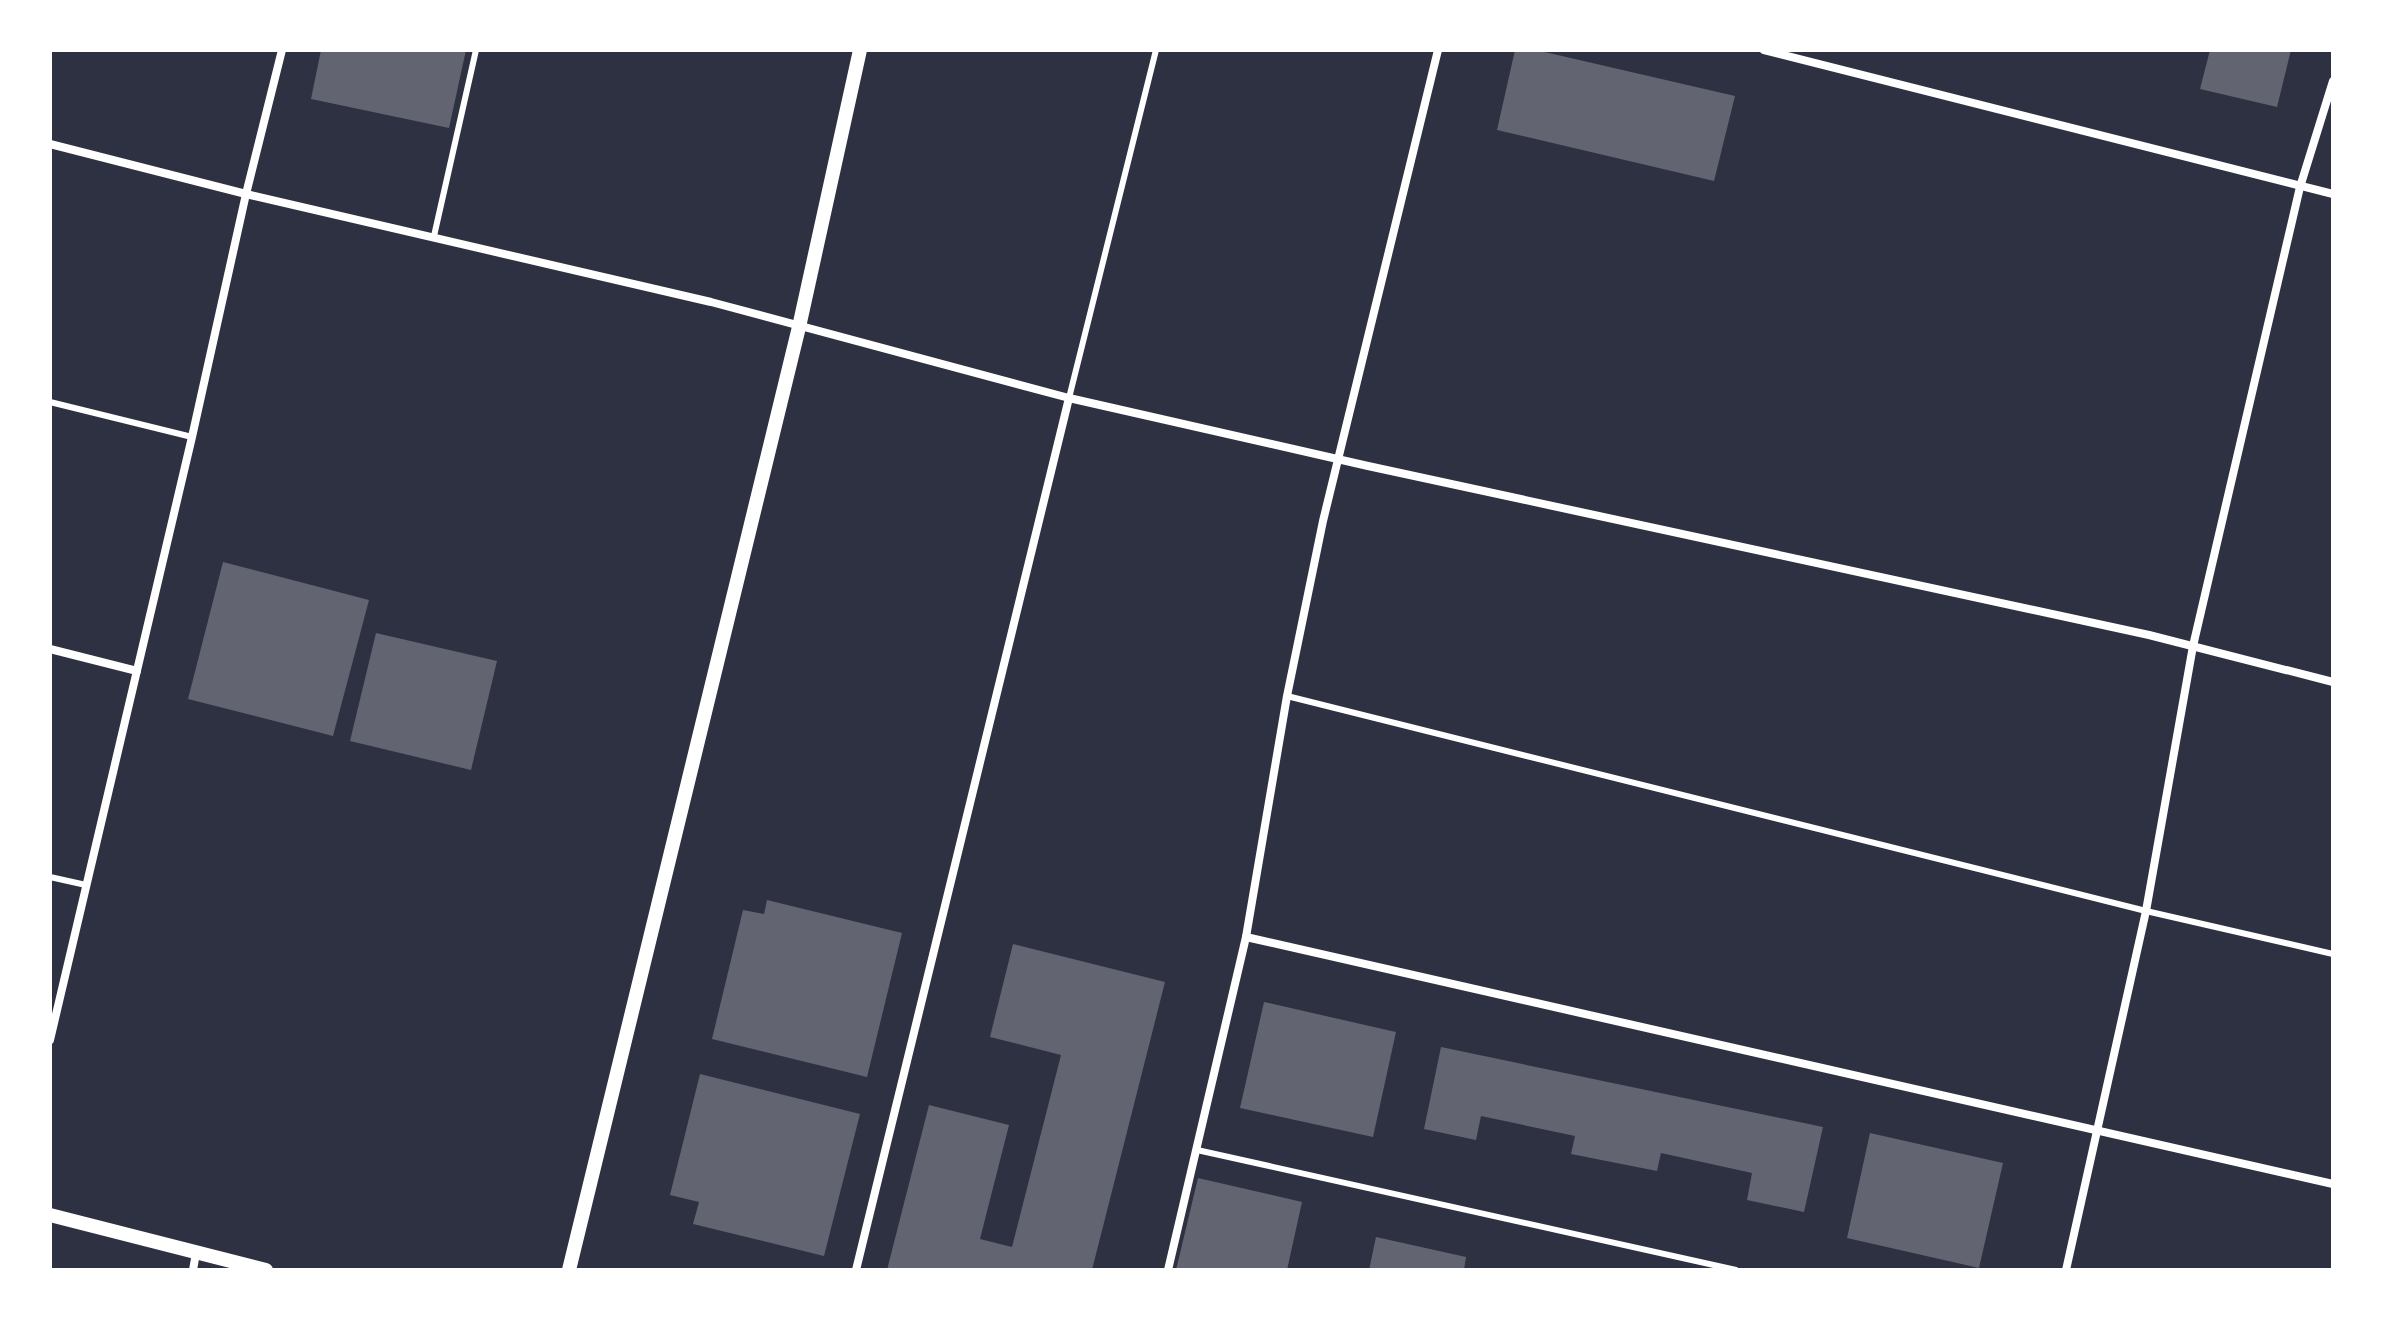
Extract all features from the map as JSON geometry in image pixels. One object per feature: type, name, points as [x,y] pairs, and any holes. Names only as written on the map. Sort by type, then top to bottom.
[{"type":"street","points":[[50,1040],[282,50]]},
{"type":"street","points":[[569,1270],[799,327],[860,50]]},
{"type":"street","points":[[1168,1270],[1246,937],[1287,696],[1323,521],[1438,50]]},
{"type":"street","points":[[1764,50],[2333,194]]},
{"type":"street","points":[[2066,1270],[2146,911],[2193,646],[2300,187],[2333,81]]},
{"type":"street","points":[[50,144],[246,194],[711,302],[1069,398],[2193,646],[2333,682]]},
{"type":"street","points":[[856,1270],[1069,398]]},
{"type":"street","points":[[50,649],[137,671]]},
{"type":"street","points":[[1246,937],[2333,1184]]},
{"type":"street","points":[[50,1215],[266,1270]]},
{"type":"street","points":[[193,1270],[196,1253]]},
{"type":"lane","points":[[434,236],[476,50]]},
{"type":"lane","points":[[1069,398],[1156,50]]},
{"type":"lane","points":[[50,402],[192,437]]},
{"type":"lane","points":[[1287,696],[2146,911],[2333,954]]},
{"type":"lane","points":[[50,877],[86,885]]},
{"type":"lane","points":[[1197,1150],[1736,1270]]},
{"type":"building","points":[[321,50],[466,50],[449,128],[311,99]]},
{"type":"building","points":[[1515,50],[1536,50],[1735,96],[1714,181],[1497,130]]},
{"type":"building","points":[[2210,50],[2291,50],[2277,107],[2200,89]]},
{"type":"building","points":[[223,562],[369,600],[333,736],[188,699]]},
{"type":"building","points":[[376,633],[497,661],[471,770],[350,741]]},
{"type":"building","points":[[767,900],[902,933],[867,1077],[712,1039],[743,910],[764,914]]},
{"type":"building","points":[[1013,944],[1165,982],[1092,1270],[887,1270],[929,1105],[1009,1125],[980,1239],[1012,1247],[1061,1055],[990,1037]]},
{"type":"building","points":[[1264,1002],[1396,1032],[1373,1137],[1240,1108]]},
{"type":"building","points":[[1441,1047],[1823,1127],[1804,1212],[1747,1200],[1752,1173],[1661,1153],[1657,1171],[1571,1154],[1575,1136],[1481,1116],[1476,1140],[1424,1129]]},
{"type":"building","points":[[700,1074],[860,1114],[824,1256],[693,1224],[699,1202],[670,1195]]},
{"type":"building","points":[[1870,1133],[2003,1163],[1979,1268],[1847,1238]]},
{"type":"building","points":[[1198,1178],[1302,1202],[1287,1270],[1176,1270]]},
{"type":"building","points":[[1376,1237],[1466,1257],[1464,1270],[1369,1270]]}]
